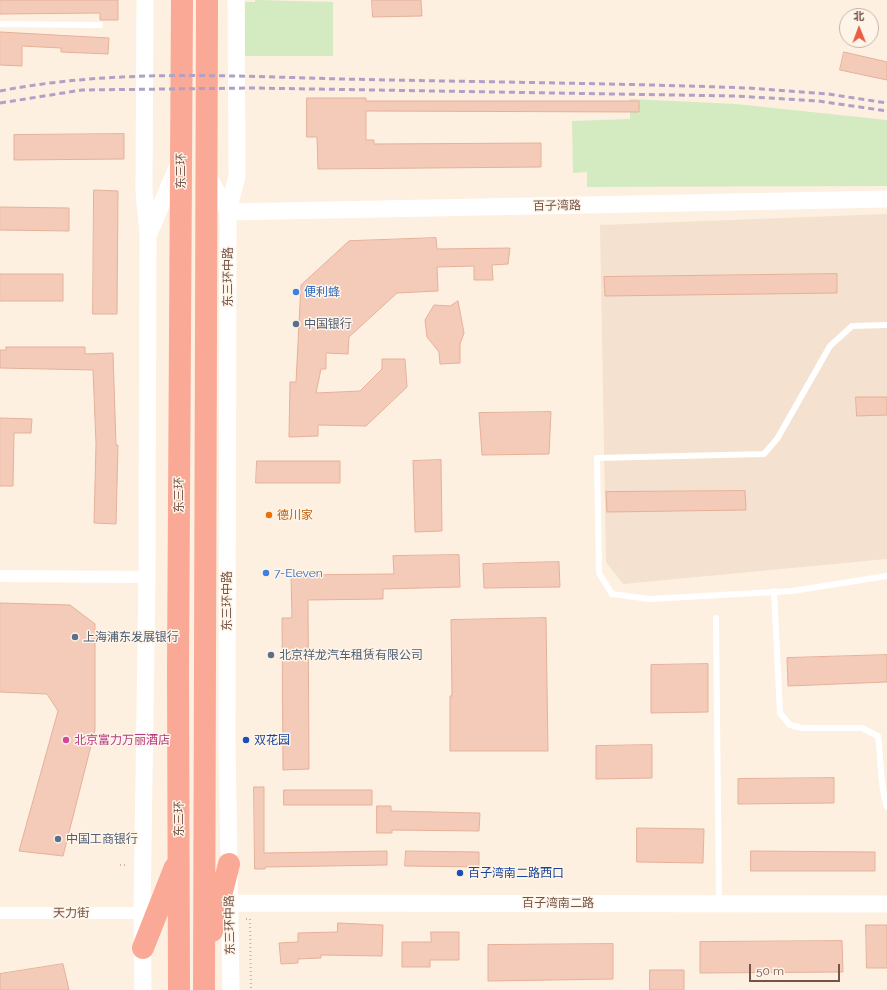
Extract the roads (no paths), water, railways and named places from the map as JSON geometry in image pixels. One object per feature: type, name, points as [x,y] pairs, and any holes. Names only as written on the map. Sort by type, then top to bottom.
[{"type":"highway","name":"东三环","points":[[204,990],[205,5]]},
{"type":"highway","name":"东三环","points":[[179,990],[178,670],[180,8]]},
{"type":"highway","points":[[143,948],[179,857]]},
{"type":"highway","points":[[204,961],[229,864]]},
{"type":"street","points":[[144,990],[142,913],[147,577],[148,236],[144,191],[145,0]]},
{"type":"street","points":[[171,0],[180,8],[205,5]]},
{"type":"street","name":"东三环中路","points":[[231,990],[227,741],[228,212],[237,176],[236,0]]},
{"type":"street","name":"东三环中路","points":[[205,5],[202,166],[228,212]]},
{"type":"street","points":[[148,236],[178,166],[180,8]]},
{"type":"street","points":[[178,166],[202,166]]},
{"type":"street","name":"百子湾路","points":[[228,212],[887,199]]},
{"type":"street","points":[[0,576],[147,577]]},
{"type":"street","name":"百子湾南二路","points":[[230,903],[887,904]]},
{"type":"street","name":"天力街","points":[[0,913],[142,913]]},
{"type":"lane","points":[[0,24],[100,25]]},
{"type":"lane","points":[[887,325],[852,326],[830,346],[777,439],[764,454],[596,458],[599,573],[612,594],[650,599],[792,591],[887,576]]},
{"type":"lane","points":[[774,592],[780,713],[790,725],[802,728],[862,728],[878,736],[882,765],[882,796],[887,807]]},
{"type":"lane","points":[[716,618],[719,903]]},
{"type":"railway","points":[[0,91],[85,79],[214,76],[748,88],[828,94],[887,103]]},
{"type":"railway","points":[[0,103],[82,90],[252,88],[736,96],[818,101],[887,111]]},
{"type":"place","name":"便利蜂","points":[[296,292]]},
{"type":"place","name":"中国银行","points":[[296,324]]},
{"type":"place","name":"德川家","points":[[269,515]]},
{"type":"place","name":"7-Eleven","points":[[266,573]]},
{"type":"place","name":"上海浦东发展银行","points":[[75,637]]},
{"type":"place","name":"北京祥龙汽车租赁有限公司","points":[[271,655]]},
{"type":"place","name":"北京富力万丽酒店","points":[[66,740]]},
{"type":"place","name":"双花园","points":[[246,740]]},
{"type":"place","name":"中国工商银行","points":[[58,839]]},
{"type":"place","name":"百子湾南二路西口","points":[[460,873]]}]
